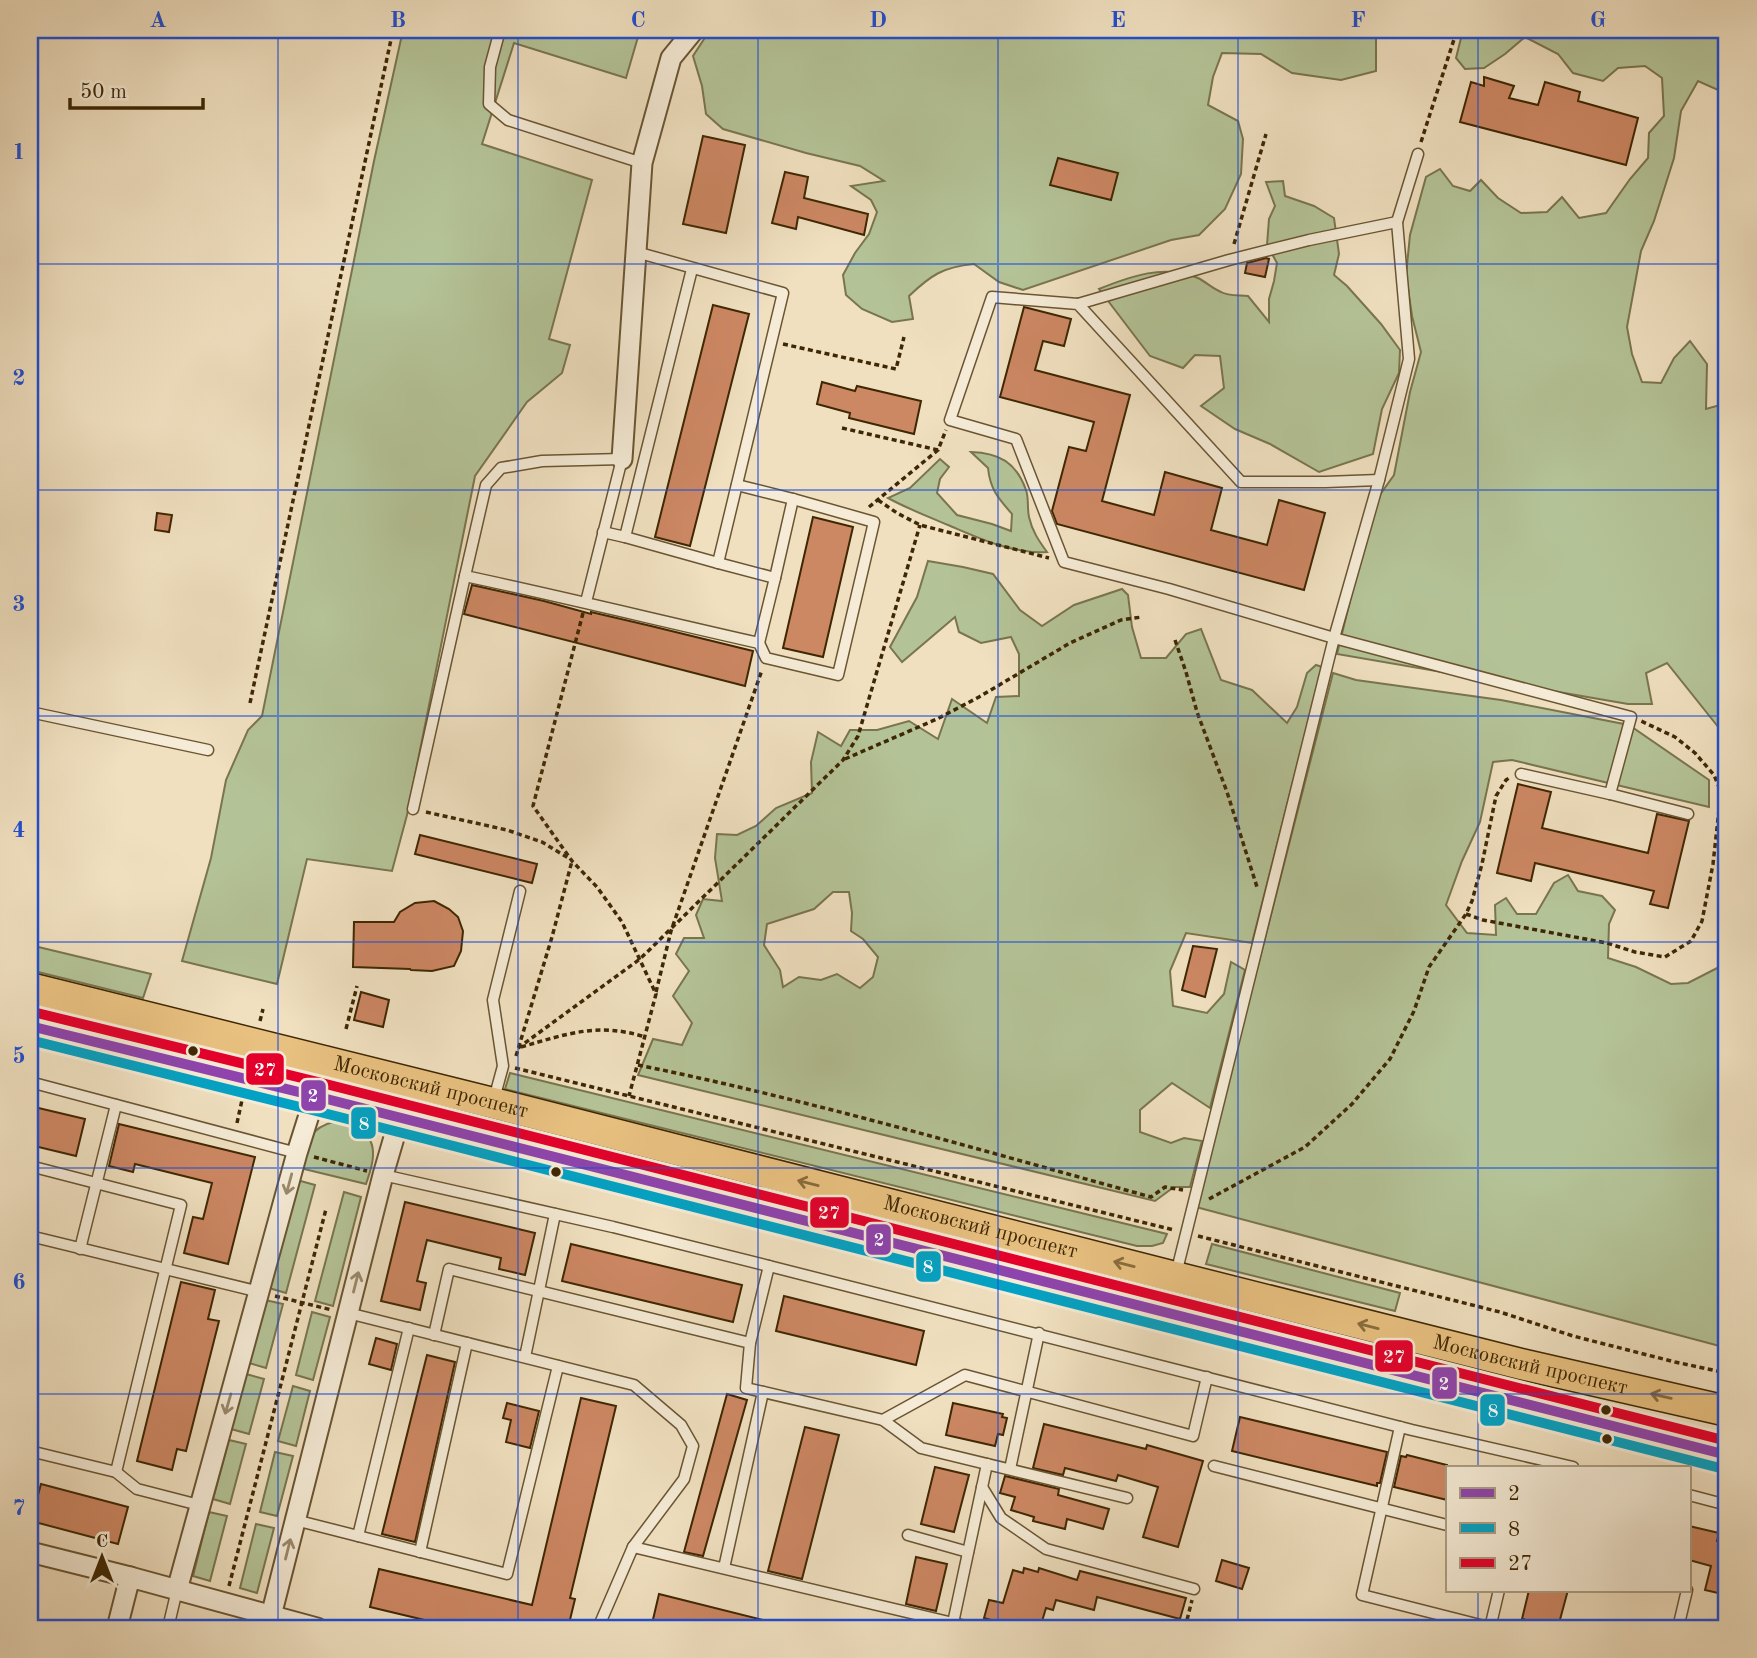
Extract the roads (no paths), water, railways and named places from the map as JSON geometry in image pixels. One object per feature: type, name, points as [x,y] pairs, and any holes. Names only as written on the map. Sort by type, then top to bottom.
[{"type":"main road","name":"Московский проспект","points":[[30,988],[493,1103],[1175,1278],[1521,1364],[1727,1411]]},
{"type":"main road","name":"Московский проспект","points":[[30,1026],[400,1117],[1727,1455]]},
{"type":"main road","points":[[315,1096],[322,1060]]},
{"type":"main road","points":[[400,1117],[407,1082]]},
{"type":"street","points":[[622,459],[642,163],[671,58],[694,30]]},
{"type":"street","points":[[177,1590],[315,1096]]},
{"type":"street","points":[[269,1622],[400,1117]]},
{"type":"street","points":[[30,1552],[177,1590],[269,1622],[317,1628]]},
{"type":"street","points":[[117,1628],[130,1577]]},
{"type":"lane","points":[[500,30],[490,67],[489,104],[508,120],[642,163]]},
{"type":"lane","points":[[1175,1278],[1335,638],[1409,359],[1397,222],[1418,154]]},
{"type":"lane","points":[[1397,222],[1229,260],[1078,304],[992,297],[950,420],[1016,439],[1064,562],[1631,717],[1610,794]]},
{"type":"lane","points":[[635,252],[783,293],[718,562]]},
{"type":"lane","points":[[625,537],[692,269]]},
{"type":"lane","points":[[1078,304],[1241,482],[1379,480]]},
{"type":"lane","points":[[414,809],[486,485],[501,468],[542,461],[622,459],[586,602]]},
{"type":"lane","points":[[737,485],[793,499],[874,522],[838,674],[766,658],[759,643],[793,499]]},
{"type":"lane","points":[[603,532],[775,578]]},
{"type":"lane","points":[[466,576],[759,643]]},
{"type":"lane","points":[[30,712],[208,750]]},
{"type":"lane","points":[[1521,774],[1688,814]]},
{"type":"lane","points":[[493,1103],[503,1066],[493,1000],[520,891]]},
{"type":"lane","points":[[30,1082],[297,1153]]},
{"type":"lane","points":[[80,1249],[116,1105]]},
{"type":"lane","points":[[30,1166],[181,1205],[116,1472]]},
{"type":"lane","points":[[383,1175],[769,1266],[1400,1427],[1569,1466]]},
{"type":"lane","points":[[525,1357],[555,1214]]},
{"type":"lane","points":[[30,1236],[260,1292]]},
{"type":"lane","points":[[769,1266],[750,1343],[746,1388],[883,1420],[921,1448],[1127,1498]]},
{"type":"lane","points":[[434,1335],[449,1269],[750,1343]]},
{"type":"lane","points":[[348,1313],[634,1385],[681,1425],[693,1446],[684,1479],[633,1547],[598,1628]]},
{"type":"lane","points":[[358,1536],[409,1328]]},
{"type":"lane","points":[[1010,1469],[1039,1334]]},
{"type":"lane","points":[[419,1552],[467,1343]]},
{"type":"lane","points":[[295,1520],[507,1574],[558,1366]]},
{"type":"lane","points":[[883,1420],[965,1375],[1193,1436],[1207,1377]]},
{"type":"lane","points":[[724,1568],[763,1392]]},
{"type":"lane","points":[[1400,1427],[1362,1595],[1491,1628],[1499,1592]]},
{"type":"lane","points":[[30,1451],[116,1472],[137,1489],[200,1505]]},
{"type":"lane","points":[[953,1623],[988,1464]]},
{"type":"lane","points":[[1214,1466],[1446,1525]]},
{"type":"lane","points":[[982,1487],[1001,1518],[1046,1549],[1194,1589]]},
{"type":"lane","points":[[1690,1495],[1727,1505]]},
{"type":"lane","points":[[908,1535],[968,1552]]},
{"type":"lane","points":[[633,1547],[974,1628]]},
{"type":"lane","points":[[167,1628],[177,1590]]},
{"type":"lane","points":[[1678,1628],[1687,1592]]}]
